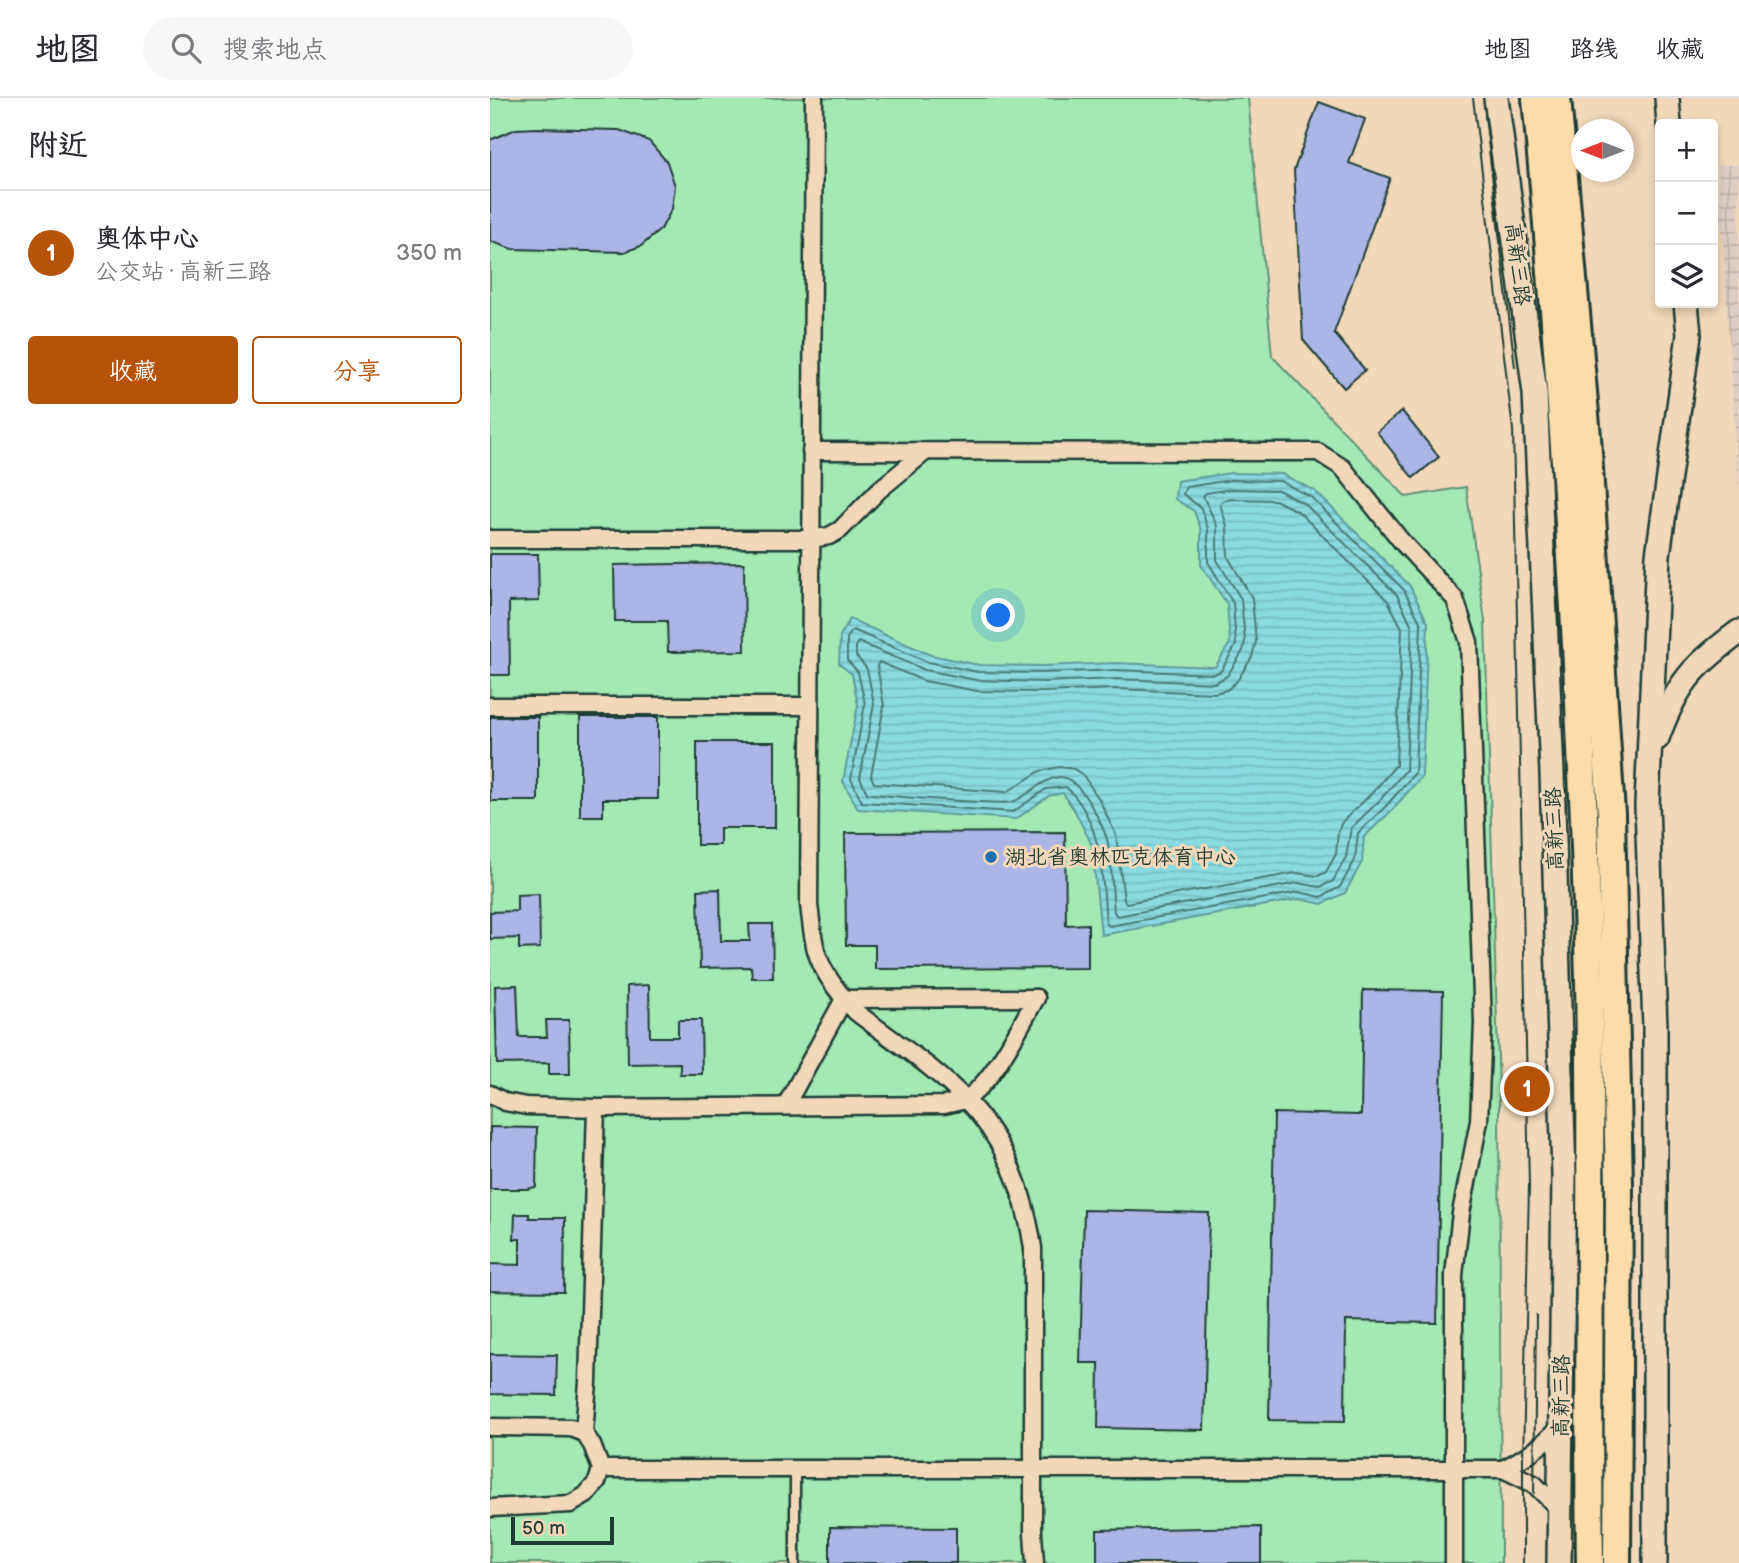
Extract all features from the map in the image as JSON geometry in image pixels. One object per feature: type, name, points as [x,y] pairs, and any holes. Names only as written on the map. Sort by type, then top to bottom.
[{"type":"highway","name":"高新三路","points":[[1536,98],[1565,438],[1585,816],[1591,1186],[1590,1563]]},
{"type":"highway","points":[[1558,98],[1589,465],[1611,814],[1619,1185],[1617,1563]]},
{"type":"main road","name":"高新三路","points":[[1496,98],[1535,406],[1552,773],[1564,1175],[1559,1563]]},
{"type":"main road","points":[[1667,98],[1669,119]]},
{"type":"main road","points":[[1655,1563],[1655,1027],[1648,854],[1649,761],[1658,555],[1689,335],[1686,308]]},
{"type":"main road","points":[[1649,761],[1668,707],[1684,680],[1704,658],[1739,632]]},
{"type":"street","points":[[814,98],[809,905],[816,952],[830,978],[856,1012],[965,1099],[984,1121],[1000,1146],[1028,1212],[1033,1248],[1035,1563]]},
{"type":"street","points":[[811,451],[1318,452],[1343,468],[1402,542],[1455,599],[1469,642],[1483,1023],[1479,1121],[1461,1213],[1454,1275],[1454,1563]]},
{"type":"street","points":[[490,539],[811,539],[829,536],[840,530],[879,490],[925,452]]},
{"type":"street","points":[[490,706],[810,706]]},
{"type":"street","points":[[490,1094],[505,1102],[526,1106],[596,1108],[944,1105],[965,1099],[981,1084],[1003,1055],[1036,998],[844,999]]},
{"type":"street","points":[[786,1105],[844,999]]},
{"type":"street","points":[[584,1433],[588,1382],[596,1108]]},
{"type":"street","points":[[1503,1469],[1541,1446],[1560,1426]]},
{"type":"street","points":[[490,1427],[571,1428],[584,1433],[592,1445],[601,1469],[597,1482],[586,1495],[571,1504],[490,1508]]},
{"type":"street","points":[[601,1469],[1503,1469],[1534,1484],[1559,1508]]},
{"type":"lane","points":[[794,1563],[795,1469]]},
{"type":"shaded area","points":[[1718,165],[1739,165],[1739,496]]},
{"type":"green space","name":"湖北省奥林匹克体育中心","points":[[490,98],[1248,98],[1272,356],[1406,497],[1466,487],[1485,621],[1499,1092],[1501,1563],[490,1563]]},
{"type":"water","points":[[1231,473],[1282,474],[1315,491],[1410,586],[1428,623],[1422,776],[1364,837],[1362,862],[1345,893],[1322,904],[1300,899],[1101,935],[1092,845],[1063,793],[1049,796],[1016,819],[858,809],[843,781],[858,705],[852,674],[839,664],[840,636],[850,619],[931,655],[979,665],[1115,663],[1215,667],[1230,643],[1227,604],[1201,565],[1201,530],[1194,511],[1175,499],[1177,481]]},
{"type":"building","points":[[1319,102],[1365,119],[1349,163],[1390,178],[1334,333],[1365,370],[1344,388],[1303,340],[1294,170]]},
{"type":"building","points":[[516,129],[619,130],[649,141],[667,162],[675,186],[672,209],[661,229],[641,246],[624,252],[512,249],[490,241],[490,140]]},
{"type":"building","points":[[1402,411],[1439,457],[1413,478],[1377,432]]},
{"type":"building","points":[[490,554],[538,554],[539,601],[509,602],[510,675],[490,675]]},
{"type":"building","points":[[744,563],[745,651],[668,652],[667,621],[615,621],[614,565]]},
{"type":"building","points":[[490,717],[538,717],[538,801],[490,801]]},
{"type":"building","points":[[580,717],[658,717],[658,799],[603,799],[603,816],[580,816]]},
{"type":"building","points":[[697,742],[775,742],[775,828],[720,828],[720,845],[697,845]]},
{"type":"building","points":[[1065,832],[1066,925],[1088,924],[1088,968],[875,969],[875,945],[846,945],[845,833]]},
{"type":"building","points":[[720,889],[721,941],[750,941],[749,924],[772,924],[773,978],[752,978],[751,967],[700,968],[698,890]]},
{"type":"building","points":[[539,894],[540,948],[519,949],[519,938],[490,939],[490,912],[517,911],[517,895]]},
{"type":"building","points":[[517,985],[519,1037],[547,1037],[546,1020],[569,1020],[570,1074],[549,1074],[549,1063],[497,1064],[495,986]]},
{"type":"building","points":[[649,985],[650,1037],[678,1037],[678,1020],[701,1020],[702,1074],[680,1074],[680,1063],[628,1064],[627,986]]},
{"type":"building","points":[[1363,990],[1443,991],[1437,1323],[1346,1321],[1345,1421],[1269,1420],[1274,1113],[1361,1115]]},
{"type":"building","points":[[490,1127],[537,1128],[536,1187],[490,1189]]},
{"type":"building","points":[[1084,1210],[1209,1213],[1204,1430],[1098,1428],[1099,1363],[1080,1363]]},
{"type":"building","points":[[515,1214],[529,1214],[529,1218],[565,1218],[564,1292],[490,1291],[490,1264],[520,1265],[520,1239],[514,1239]]},
{"type":"building","points":[[490,1354],[557,1355],[556,1395],[490,1394]]},
{"type":"building","points":[[830,1527],[956,1528],[956,1563],[830,1563]]},
{"type":"building","points":[[1261,1527],[1261,1563],[1097,1563],[1097,1530]]},
{"type":"tram line","points":[[1473,98],[1513,430],[1529,1186],[1523,1563]]},
{"type":"tram line","points":[[1485,116],[1515,367]]},
{"type":"tram line","points":[[1534,1493],[1536,1315]]},
{"type":"place","name":"湖北省奥林匹克体育中心","points":[[991,857]]},
{"type":"place","name":"奥体中心","points":[[1527,1089]]}]
